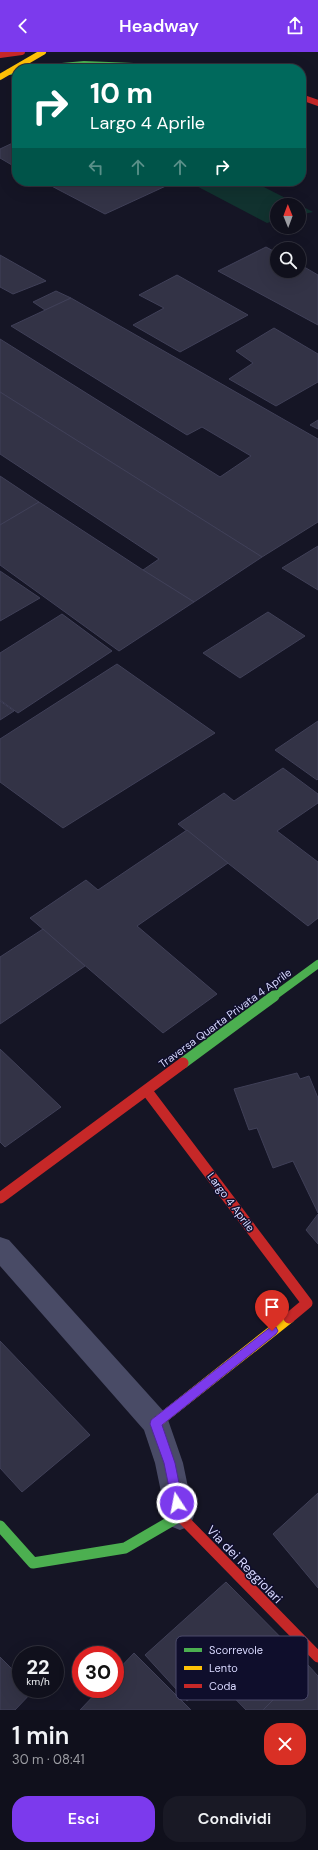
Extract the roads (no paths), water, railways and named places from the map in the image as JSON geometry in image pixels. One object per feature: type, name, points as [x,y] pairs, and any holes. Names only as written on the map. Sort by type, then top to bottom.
[{"type":"main road","points":[[0,55],[22,52]]},
{"type":"main road","points":[[24,64],[43,52]]},
{"type":"main road","points":[[156,58],[173,64]]},
{"type":"main road","points":[[0,77],[12,71]]},
{"type":"main road","points":[[306,99],[318,103]]},
{"type":"main road","name":"Traversa Quarta Privata 4 Aprile","points":[[147,1091],[318,964]]},
{"type":"main road","points":[[0,1198],[147,1091]]},
{"type":"main road","name":"Largo 4 Aprile","points":[[147,1091],[307,1303],[156,1424]]},
{"type":"main road","points":[[0,1526],[33,1563],[125,1548],[180,1516]]},
{"type":"main road","name":"Via dei Reggiolari","points":[[180,1516],[297,1636]]},
{"type":"main road","name":"Via dei Reggiolari","points":[[308,1647],[318,1657]]},
{"type":"street","points":[[0,1248],[156,1424],[169,1463],[180,1516]]}]
